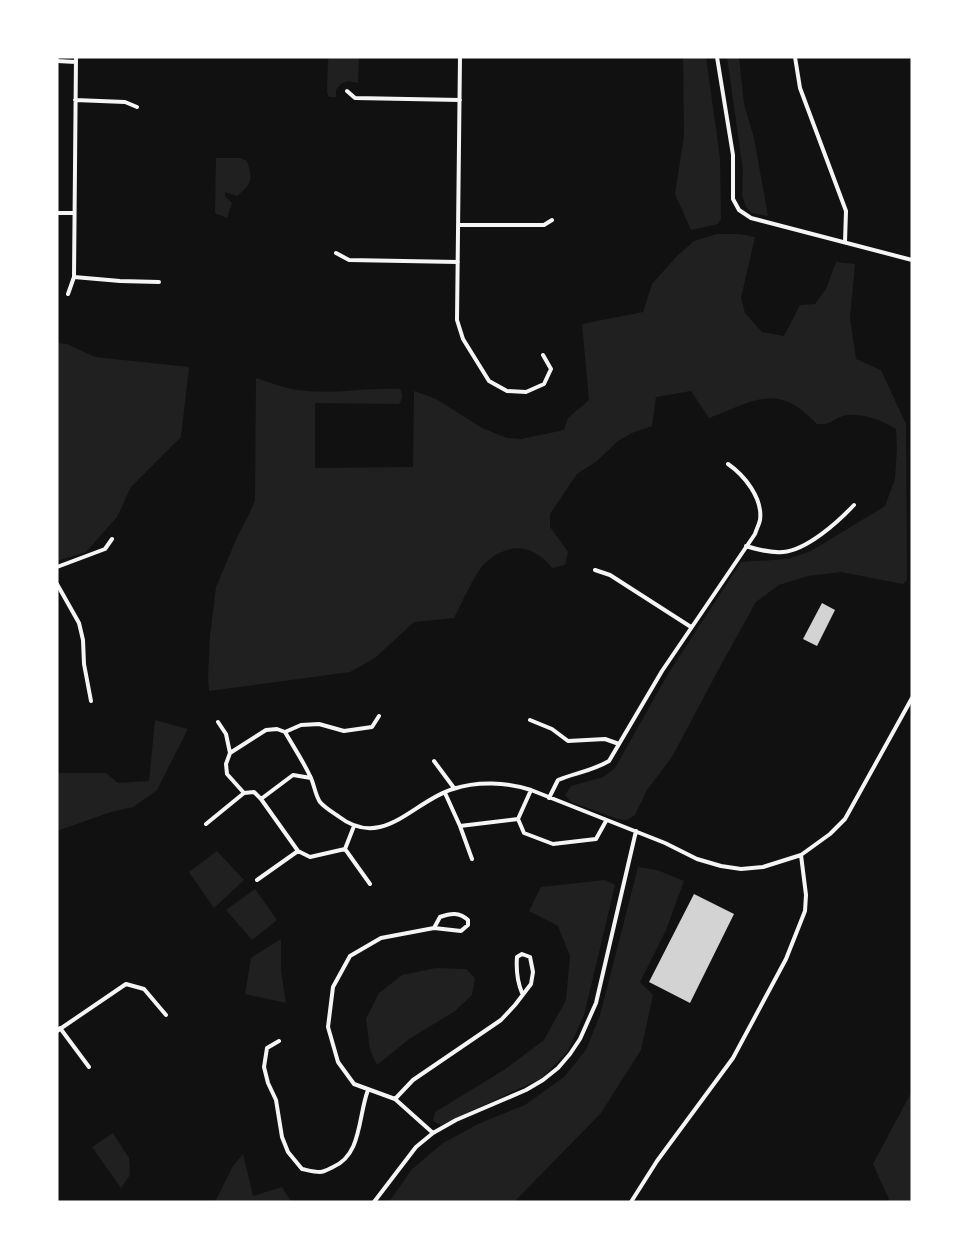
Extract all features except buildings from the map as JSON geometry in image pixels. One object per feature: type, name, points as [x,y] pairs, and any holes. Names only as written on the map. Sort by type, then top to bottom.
[{"type":"street","points":[[460,57],[457,320],[463,339],[489,381],[507,391],[526,392],[544,384],[551,369],[543,356]]},
{"type":"street","points":[[717,57],[733,155],[733,200],[739,210],[751,218],[912,260]]},
{"type":"street","points":[[795,57],[800,88],[846,211],[845,242]]},
{"type":"street","points":[[57,61],[76,59],[74,277],[68,294]]},
{"type":"street","points":[[348,91],[355,98],[459,100]]},
{"type":"street","points":[[75,100],[125,102],[137,106]]},
{"type":"street","points":[[57,213],[74,213]]},
{"type":"street","points":[[459,225],[543,225],[552,220]]},
{"type":"street","points":[[336,253],[349,260],[458,262]]},
{"type":"street","points":[[74,277],[159,282]]},
{"type":"street","points":[[549,798],[558,780],[594,770],[609,761],[691,627],[755,534],[760,520],[758,506],[746,479],[728,464]]},
{"type":"street","points":[[746,546],[765,552],[784,552],[794,549],[810,542],[844,516],[854,505]]},
{"type":"street","points":[[57,567],[105,549],[112,539]]},
{"type":"street","points":[[595,570],[610,575],[691,627]]},
{"type":"street","points":[[57,584],[79,623],[91,701]]},
{"type":"street","points":[[230,753],[266,730],[277,729],[285,732],[312,778],[320,801],[348,824],[354,826],[378,828],[399,820],[454,788],[502,784],[531,790],[665,843],[697,859],[741,869],[763,867],[801,855],[830,834],[845,819],[912,698]]},
{"type":"street","points":[[285,732],[301,725],[319,724],[344,731],[372,727],[379,716]]},
{"type":"street","points":[[530,720],[552,729],[568,741],[605,739],[619,744]]},
{"type":"street","points":[[218,722],[226,734],[230,753],[226,764],[227,774],[244,793]]},
{"type":"street","points":[[434,761],[454,788]]},
{"type":"street","points":[[261,799],[293,775],[312,778]]},
{"type":"street","points":[[531,790],[518,819],[524,833],[553,844],[596,839],[606,821]]},
{"type":"street","points":[[206,824],[244,793],[254,792],[298,851],[310,857],[345,849]]},
{"type":"street","points":[[445,793],[472,859]]},
{"type":"street","points":[[460,826],[518,819]]},
{"type":"street","points":[[345,849],[354,826]]},
{"type":"street","points":[[374,1202],[416,1147],[432,1133],[543,1080],[558,1068],[580,1040],[596,1003],[611,930],[636,831]]},
{"type":"street","points":[[345,849],[370,884]]},
{"type":"street","points":[[256,880],[298,851]]},
{"type":"street","points":[[631,1202],[657,1161],[733,1058],[786,959],[805,911],[806,895],[801,855]]},
{"type":"street","points":[[432,1133],[395,1099],[354,1084],[338,1062],[328,1027],[333,987],[350,956],[381,938],[434,928],[460,931],[468,925],[468,920],[462,915],[450,913],[440,917],[434,928]]},
{"type":"street","points":[[395,1099],[414,1080],[501,1020],[515,1005],[531,984],[533,972],[530,957],[522,954],[517,957],[516,969],[517,982],[522,993]]},
{"type":"street","points":[[89,1067],[59,1029],[126,984],[144,989],[166,1015]]},
{"type":"street","points":[[279,1041],[267,1048],[264,1067],[276,1100],[282,1137],[288,1152],[302,1169],[322,1172],[339,1165],[351,1154],[368,1090]]},
{"type":"shaded area","points":[[330,57],[359,57],[358,83],[348,81],[341,84],[336,90],[336,97],[329,97],[327,92]]},
{"type":"shaded area","points":[[683,57],[706,57],[720,158],[721,219],[718,224],[691,230],[675,194],[684,136]]},
{"type":"shaded area","points":[[727,57],[739,57],[744,104],[754,138],[768,216],[752,213],[746,207],[742,195],[743,171]]},
{"type":"shaded area","points":[[216,158],[240,158],[247,161],[250,172],[250,181],[237,196],[225,192],[225,196],[232,203],[227,218],[215,213]]},
{"type":"shaded area","points":[[717,234],[740,234],[755,237],[741,298],[745,313],[762,332],[784,336],[800,305],[815,304],[826,289],[836,262],[855,264],[850,318],[856,359],[881,370],[906,424],[907,580],[903,584],[841,572],[808,576],[779,585],[756,602],[672,757],[647,790],[635,815],[627,820],[618,819],[571,802],[565,795],[571,786],[603,777],[615,768],[668,674],[741,562],[788,559],[811,551],[885,506],[895,479],[896,429],[884,422],[861,415],[846,415],[827,424],[817,424],[790,403],[766,398],[740,405],[709,418],[691,391],[656,397],[652,426],[618,441],[597,461],[577,474],[550,514],[550,527],[568,552],[565,565],[552,568],[536,554],[520,548],[502,552],[480,568],[454,618],[414,622],[375,658],[350,672],[209,691],[210,636],[216,587],[255,500],[256,378],[287,388],[306,391],[400,389],[402,396],[399,404],[315,403],[315,468],[413,467],[414,391],[436,399],[482,428],[507,438],[521,439],[564,430],[568,418],[589,400],[582,324],[643,312],[652,284],[677,256],[694,241]]},
{"type":"shaded area","points":[[57,343],[67,344],[95,357],[189,367],[181,437],[131,487],[117,517],[86,552],[57,561]]},
{"type":"shaded area","points":[[155,720],[188,729],[157,790],[133,807],[111,812],[57,831],[57,773],[106,773],[118,783],[149,781]]},
{"type":"shaded area","points":[[217,851],[244,880],[214,908],[189,872]]},
{"type":"shaded area","points":[[638,867],[657,870],[684,881],[666,930],[640,982],[653,995],[641,1050],[601,1113],[516,1200],[518,1202],[389,1202],[412,1169],[443,1143],[478,1124],[525,1105],[564,1077],[586,1050],[600,1015]]},
{"type":"shaded area","points":[[605,880],[615,885],[584,1015],[568,1051],[542,1078],[441,1125],[433,1121],[435,1112],[504,1070],[544,1040],[566,1000],[570,956],[558,926],[529,911],[541,887]]},
{"type":"shaded area","points":[[255,889],[277,920],[252,940],[226,910]]},
{"type":"shaded area","points":[[281,939],[281,971],[286,1003],[245,994],[251,958]]},
{"type":"shaded area","points":[[436,968],[466,969],[475,978],[472,995],[455,1011],[408,1040],[377,1065],[370,1050],[366,1019],[379,993],[402,975]]},
{"type":"shaded area","points":[[912,1091],[912,1202],[887,1202],[889,1199],[873,1164]]},
{"type":"shaded area","points":[[113,1133],[129,1158],[130,1175],[121,1188],[92,1147]]},
{"type":"shaded area","points":[[243,1154],[253,1196],[282,1187],[291,1202],[215,1202],[233,1166]]}]
